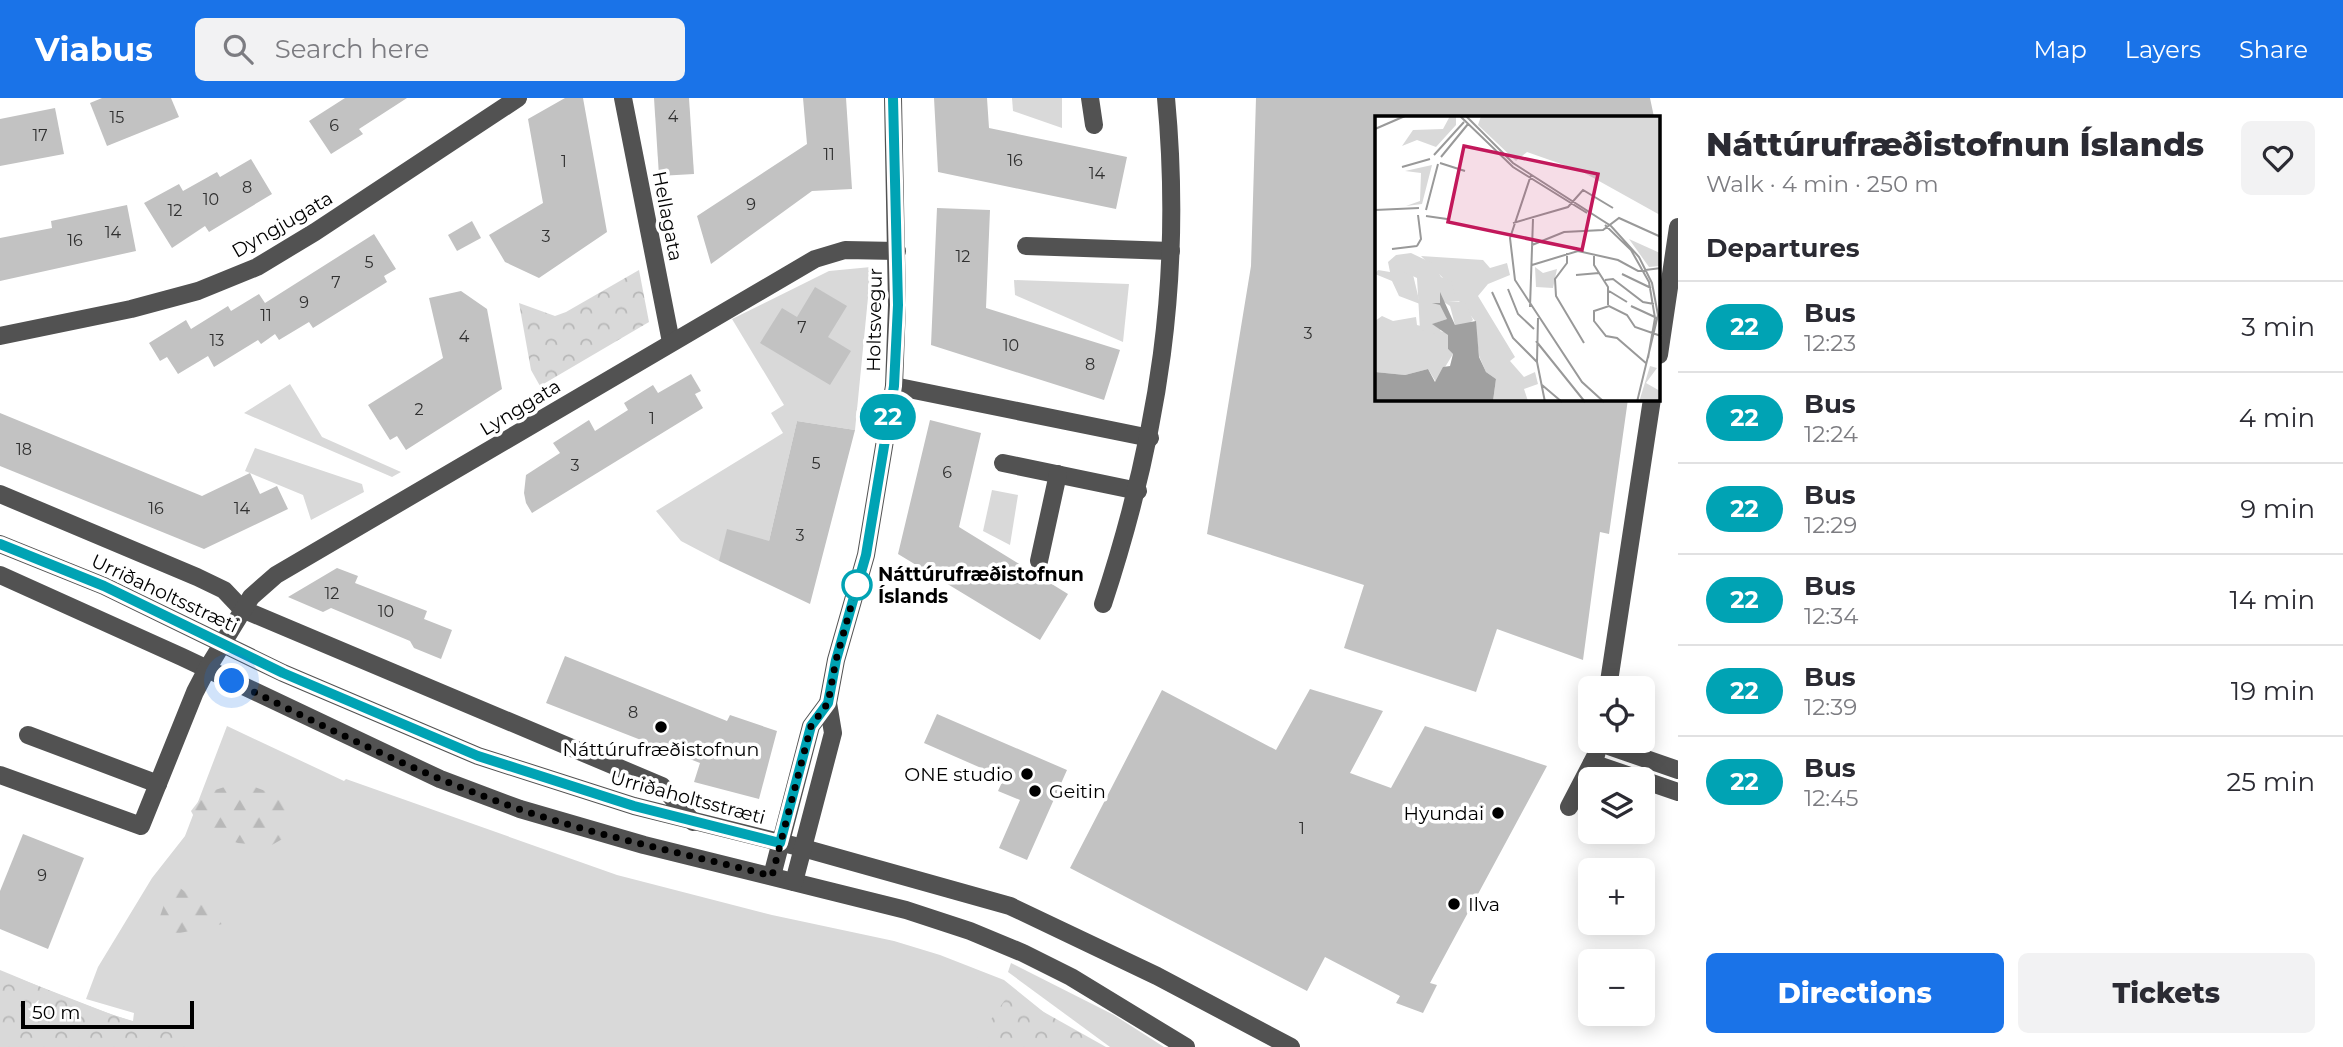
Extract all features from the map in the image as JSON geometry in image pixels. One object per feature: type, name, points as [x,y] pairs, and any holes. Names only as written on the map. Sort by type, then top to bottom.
[{"type":"street","name":"Dyngjugata","points":[[0,336],[131,309],[198,291],[257,267],[315,232],[518,98]]},
{"type":"street","name":"Hellagata","points":[[623,98],[671,342]]},
{"type":"street","name":"Holtsvegur","points":[[794,882],[833,733],[828,703],[836,660],[866,555],[894,386],[898,305],[893,98]]},
{"type":"street","points":[[1090,98],[1094,125]]},
{"type":"street","points":[[1103,604],[1138,491],[1150,438],[1162,359],[1171,251],[1172,192],[1166,98]]},
{"type":"street","points":[[1660,348],[1678,227]]},
{"type":"street","points":[[1026,246],[1171,251]]},
{"type":"street","name":"Lynggata","points":[[207,669],[251,597],[276,575],[815,258],[845,250],[897,251]]},
{"type":"street","points":[[894,386],[1150,438]]},
{"type":"street","points":[[1610,676],[1652,401]]},
{"type":"street","points":[[1003,463],[1138,491]]},
{"type":"street","points":[[1039,561],[1058,474]]},
{"type":"street","points":[[0,494],[224,590],[242,610],[662,786],[693,822]]},
{"type":"street","name":"Urriðaholtsstræti","points":[[0,544],[104,586],[283,673],[478,756],[586,792],[693,822],[803,848],[1010,906],[1157,976],[1291,1047]]},
{"type":"street","points":[[0,575],[440,779],[520,809],[644,845],[906,910],[970,931],[1071,977],[1186,1047]]},
{"type":"street","points":[[0,775],[141,826],[195,692],[207,669]]},
{"type":"street","name":"Holtsvegur","points":[[772,876],[811,726],[828,703]]},
{"type":"street","points":[[28,736],[158,784]]},
{"type":"street","points":[[1569,807],[1596,753]]},
{"type":"street","points":[[1632,753],[1678,770]]},
{"type":"street","points":[[1592,763],[1604,767]]},
{"type":"street","points":[[1655,784],[1678,792]]},
{"type":"green space","points":[[1012,98],[1062,98],[1062,128],[1013,111]]},
{"type":"green space","points":[[871,267],[855,430],[797,421],[769,541],[719,561],[681,541],[656,511],[783,433],[771,413],[784,405],[732,319],[829,271]]},
{"type":"green space","points":[[639,270],[649,322],[540,386],[531,370],[519,303],[555,316]]},
{"type":"green space","points":[[1014,280],[1129,284],[1123,342],[1015,295]]},
{"type":"green space","points":[[290,384],[322,437],[401,472],[392,477],[244,413]]},
{"type":"green space","points":[[255,448],[362,484],[364,492],[311,520],[303,495],[245,471]]},
{"type":"green space","points":[[992,490],[1018,495],[1010,545],[983,531]]},
{"type":"green space","points":[[227,726],[344,781],[346,779],[617,875],[772,915],[894,941],[940,955],[1004,980],[1087,1047],[0,1047],[0,971],[133,1021],[134,1013],[86,999],[98,967],[152,878],[185,836]]},
{"type":"green space","points":[[241,782],[287,799],[292,818],[286,837],[270,846],[238,843],[202,832],[191,811],[205,793]]},
{"type":"green space","points":[[172,882],[227,923],[152,939]]},
{"type":"green space","points":[[1011,963],[1114,1015],[1164,1047],[1110,1047],[1008,972]]},
{"type":"green space","points":[[0,970],[152,1028],[215,1043],[246,1047],[0,1047]]},
{"type":"green space","points":[[1010,993],[1106,1047],[971,1047]]},
{"type":"building","points":[[102,98],[171,98],[179,117],[107,146],[90,103]]},
{"type":"building","points":[[345,98],[407,98],[359,129],[363,134],[331,154],[309,121]]},
{"type":"building","points":[[565,98],[583,98],[607,232],[539,278],[505,262],[489,235],[543,203],[528,119]]},
{"type":"building","points":[[654,98],[689,98],[694,174],[659,176]]},
{"type":"building","points":[[803,98],[846,98],[852,189],[812,191],[711,264],[697,216],[807,144]]},
{"type":"building","points":[[934,98],[987,98],[989,128],[1127,157],[1116,209],[938,172]]},
{"type":"building","points":[[1256,98],[1650,98],[1654,116],[1375,116],[1375,401],[1628,401],[1609,534],[1600,532],[1583,660],[1497,629],[1476,692],[1344,648],[1364,585],[1207,534],[1251,266]]},
{"type":"building","points":[[55,108],[64,154],[0,166],[0,119]]},
{"type":"building","points":[[251,159],[272,194],[209,232],[205,226],[172,248],[144,203],[179,184],[183,191],[217,172],[220,177]]},
{"type":"building","points":[[127,205],[136,251],[0,281],[0,238],[52,228],[51,221]]},
{"type":"building","points":[[937,208],[990,210],[986,308],[1120,350],[1104,400],[931,345]]},
{"type":"building","points":[[472,221],[481,238],[457,251],[448,235]]},
{"type":"building","points":[[374,234],[396,269],[384,276],[387,282],[313,328],[309,322],[279,340],[275,334],[261,344],[258,340],[214,367],[208,356],[178,374],[167,357],[160,361],[149,343],[186,320],[191,329],[228,306],[231,311],[259,294],[265,303]]},
{"type":"building","points":[[815,287],[847,306],[828,337],[851,351],[830,385],[760,343],[782,308],[797,317]]},
{"type":"building","points":[[461,291],[487,309],[502,389],[406,450],[397,436],[390,440],[368,405],[443,358],[429,298]]},
{"type":"building","points":[[691,374],[701,391],[695,394],[703,408],[532,513],[524,493],[526,475],[560,453],[553,443],[589,420],[595,431],[628,410],[624,403],[653,385],[658,393]]},
{"type":"building","points":[[0,413],[202,496],[250,473],[260,494],[277,486],[288,509],[204,549],[0,466]]},
{"type":"building","points":[[930,420],[981,433],[959,527],[1068,594],[1040,640],[898,554]]},
{"type":"building","points":[[797,421],[855,430],[810,604],[719,561],[727,529],[769,541]]},
{"type":"building","points":[[337,568],[358,576],[355,583],[427,611],[424,619],[452,630],[441,659],[414,648],[410,641],[331,608],[323,612],[288,597]]},
{"type":"building","name":"Náttúrufræðistofnun","points":[[565,656],[727,721],[730,715],[777,731],[759,799],[694,782],[700,763],[546,703]]},
{"type":"building","points":[[1310,689],[1383,711],[1350,773],[1391,788],[1425,726],[1547,766],[1430,983],[1437,985],[1423,1013],[1396,1003],[1400,996],[1325,957],[1307,991],[1070,868],[1162,690],[1276,750]]},
{"type":"building","points":[[937,714],[1067,770],[1027,860],[999,848],[1020,800],[998,791],[1004,778],[924,743]]},
{"type":"building","points":[[23,834],[84,858],[48,949],[0,929],[0,891]]},
{"type":"bus line","name":"22","points":[[0,544],[104,586],[283,673],[478,756],[634,806],[780,843],[811,726],[828,703],[836,660],[866,555],[894,386],[898,305],[893,98]]},
{"type":"place","name":"Náttúrufræðistofnun Íslands","points":[[857,585]]},
{"type":"place","name":"Náttúrufræðistofnun","points":[[661,727]]},
{"type":"place","name":"ONE studio","points":[[1027,774]]},
{"type":"place","name":"Geitin","points":[[1035,791]]},
{"type":"place","name":"Hyundai","points":[[1498,813]]},
{"type":"place","name":"Ilva","points":[[1454,904]]},
{"type":"route","points":[[232,681],[440,779],[520,809],[644,845],[772,876],[811,726],[828,703],[836,660],[857,585]]}]
